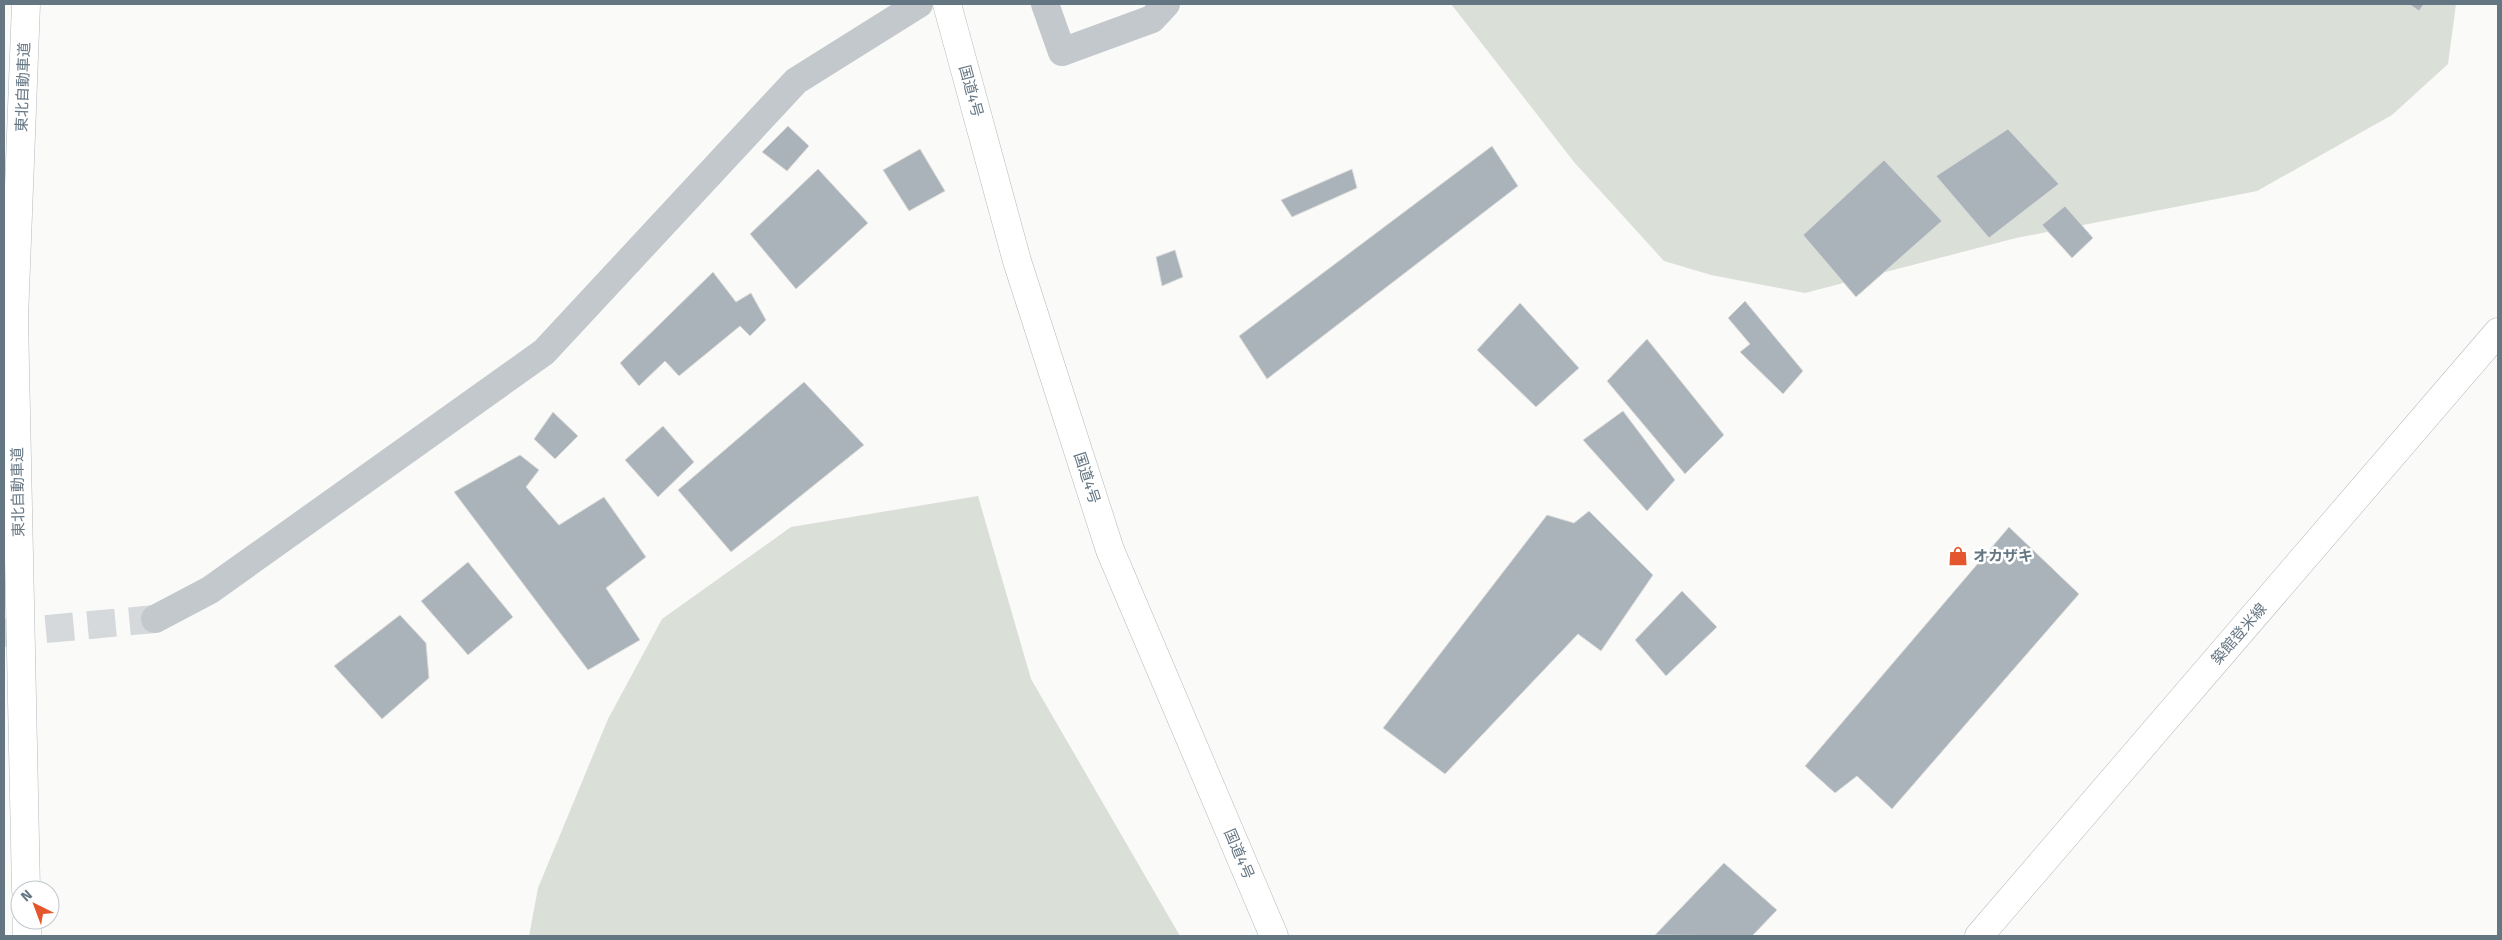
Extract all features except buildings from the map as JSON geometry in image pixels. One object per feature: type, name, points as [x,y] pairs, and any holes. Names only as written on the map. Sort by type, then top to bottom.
[{"type":"main road","name":"東北自動車道","points":[[26,4],[14,318],[26,880]]},
{"type":"main road","name":"国道4号","points":[[947,4],[1016,261],[1110,550],[1274,936]]},
{"type":"main road","name":"築館登米線","points":[[1980,936],[2498,332]]},
{"type":"street","points":[[155,619],[210,590],[544,352],[796,80],[919,4]]},
{"type":"street","points":[[1045,4],[1062,52],[1152,18],[1166,4]]},
{"type":"shaded area","points":[[1451,4],[2456,4],[2448,64],[2392,115],[2257,191],[2016,238],[1805,293],[1711,275],[1664,261],[1574,162]]},
{"type":"shaded area","points":[[978,496],[1031,679],[1180,936],[529,936],[538,888],[608,719],[662,619],[791,527]]},
{"type":"tunnel","points":[[4,633],[155,619]]},
{"type":"place","name":"オカザキ","points":[[1958,556]]}]
